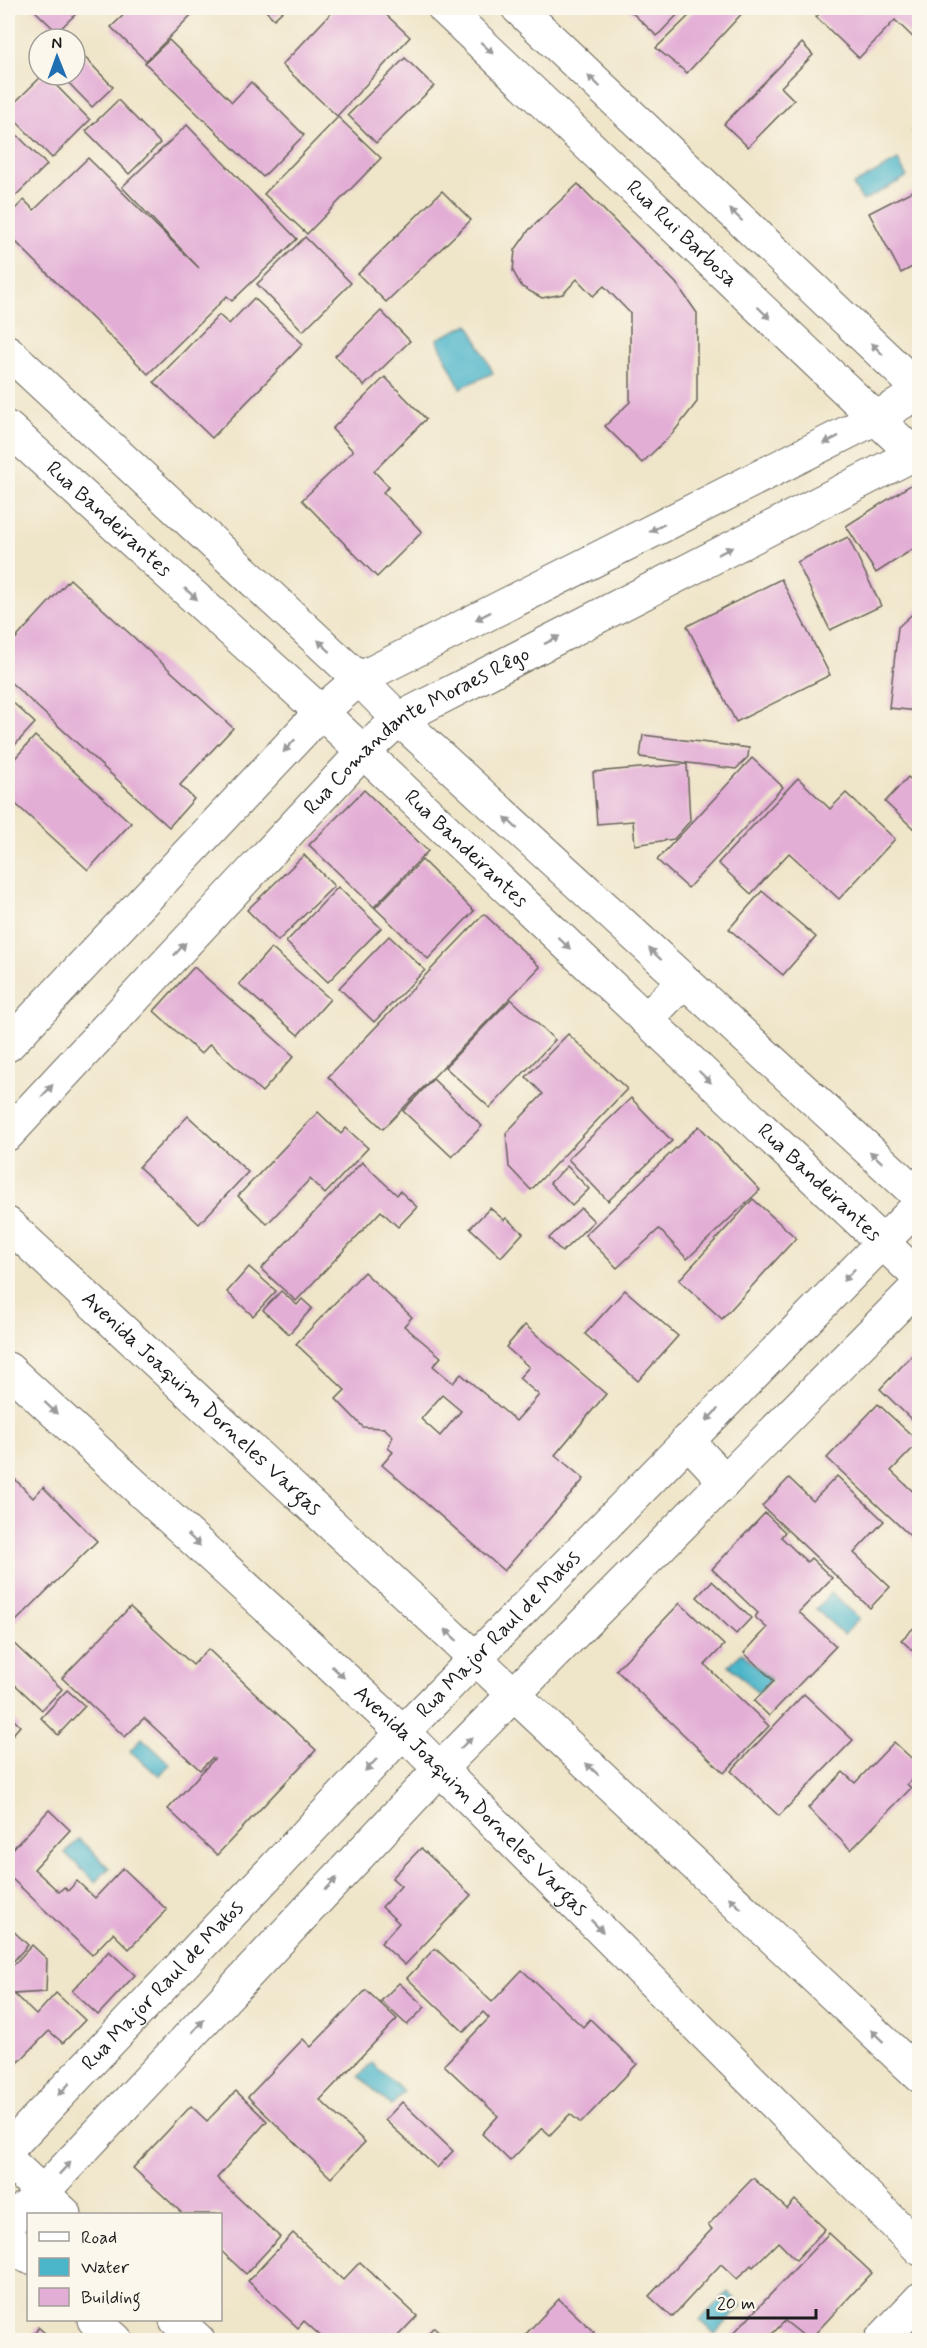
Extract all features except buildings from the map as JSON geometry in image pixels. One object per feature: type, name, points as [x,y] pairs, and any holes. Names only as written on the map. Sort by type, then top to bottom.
[{"type":"street","name":"Rua Rui Barbosa","points":[[444,8],[874,419],[917,455]]},
{"type":"street","points":[[8,1045],[321,712],[359,679],[874,419],[920,391],[518,8]]},
{"type":"street","points":[[622,176],[659,142]]},
{"type":"street","points":[[8,351],[399,719],[920,1197]]},
{"type":"street","name":"Rua Bandeirantes","points":[[8,429],[321,712],[880,1243],[920,1278]]},
{"type":"street","name":"Rua Comandante Moraes Rêgo","points":[[8,1134],[363,752],[399,719],[917,455]]},
{"type":"street","points":[[622,546],[649,590]]},
{"type":"street","points":[[537,917],[573,879]]},
{"type":"street","points":[[646,1020],[684,981]]},
{"type":"street","name":"Rua Major Raul de Matos","points":[[8,2149],[403,1732],[920,1204]]},
{"type":"street","name":"Avenida Joaquim Dorneles Vargas","points":[[8,1224],[920,2076]]},
{"type":"street","points":[[32,2213],[53,2204],[440,1768],[920,1284]]},
{"type":"street","name":"Avenida Joaquim Dorneles Vargas","points":[[8,1369],[403,1732],[920,2249]]},
{"type":"street","points":[[687,1440],[725,1481]]},
{"type":"street","points":[[8,2160],[53,2204]]},
{"type":"street","points":[[8,2223],[27,2215]]},
{"type":"street","points":[[8,2236],[27,2256]]},
{"type":"street","points":[[881,2340],[920,2299]]},
{"type":"street","points":[[96,2321],[116,2340]]},
{"type":"street","points":[[178,2321],[198,2340]]},
{"type":"water","points":[[898,160],[907,177],[863,201],[853,185]]},
{"type":"water","points":[[469,324],[493,373],[460,388],[437,339]]},
{"type":"water","points":[[831,1593],[859,1618],[844,1635],[816,1609]]},
{"type":"water","points":[[742,1653],[771,1680],[758,1693],[729,1665]]},
{"type":"water","points":[[142,1738],[170,1764],[159,1776],[130,1751]]},
{"type":"water","points":[[79,1839],[109,1868],[95,1882],[65,1853]]},
{"type":"water","points":[[372,2063],[404,2092],[391,2106],[359,2076]]},
{"type":"water","points":[[728,2292],[742,2306],[715,2334],[700,2320]]}]
